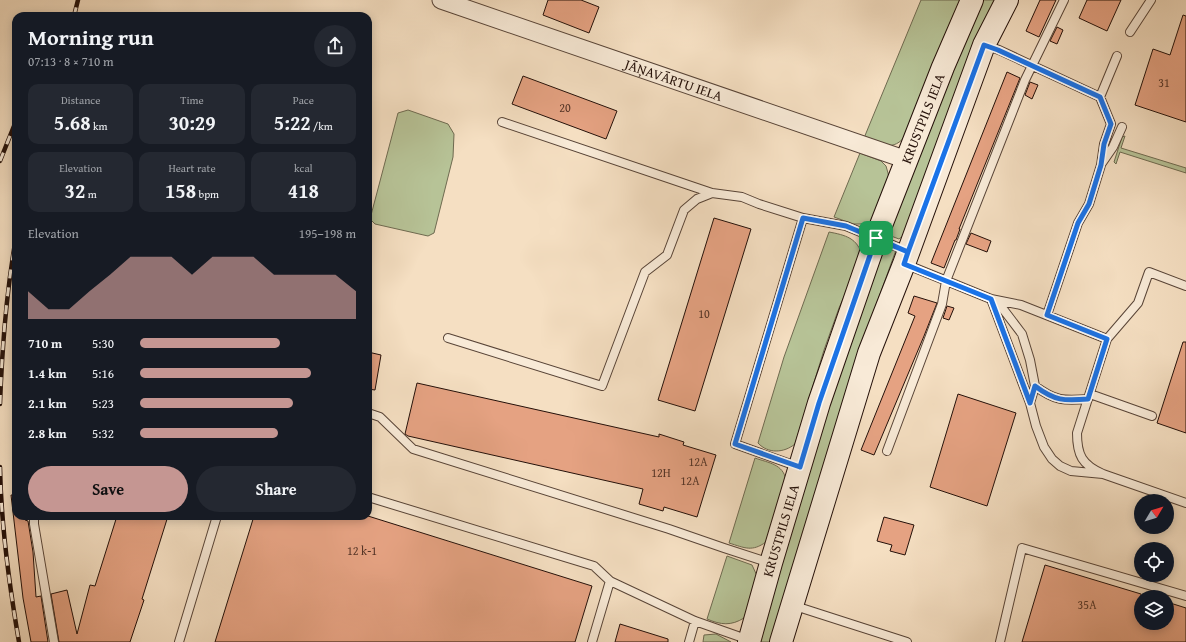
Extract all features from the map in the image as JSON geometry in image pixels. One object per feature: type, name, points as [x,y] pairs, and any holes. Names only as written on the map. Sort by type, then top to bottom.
[{"type":"main road","name":"KRUSTPILS IELA","points":[[750,641],[771,563],[819,403],[876,238],[943,67],[972,0]]},
{"type":"main road","points":[[781,642],[868,353],[906,258],[984,45],[1006,0]]},
{"type":"street","name":"JĀŅAVĀRTU IELA","points":[[441,0],[907,160]]},
{"type":"lane","points":[[887,451],[942,304],[946,281],[1025,80],[1064,0]]},
{"type":"lane","points":[[1130,32],[1151,0]]},
{"type":"lane","points":[[984,45],[1100,97],[1111,124],[1104,144],[1101,165],[1089,204],[1078,223],[1047,315]]},
{"type":"lane","points":[[1100,97],[1117,56]]},
{"type":"lane","points":[[502,122],[712,193],[742,198],[803,218],[846,226],[876,238],[906,258],[946,281],[991,299],[1021,305],[1107,339]]},
{"type":"lane","points":[[1101,165],[1113,147],[1122,127]]},
{"type":"lane","points":[[448,338],[602,386],[645,272],[667,255],[684,210],[697,199],[712,193]]},
{"type":"lane","points":[[800,467],[735,444],[803,218]]},
{"type":"lane","points":[[1186,286],[1149,272],[1138,303],[1107,339],[1077,433],[1077,447],[1091,469],[1186,503]]},
{"type":"lane","points":[[991,299],[1000,305],[1022,334],[1030,360],[1035,386],[1030,403]]},
{"type":"lane","points":[[991,299],[1030,403],[1036,426],[1044,447],[1052,459],[1060,466],[1071,471],[1103,474]]},
{"type":"lane","points":[[1035,386],[1048,395],[1066,401],[1089,396],[1152,416]]},
{"type":"lane","points":[[372,414],[380,417],[413,449],[669,529],[771,563]]},
{"type":"lane","points":[[372,498],[594,566],[610,581],[695,621],[750,641]]},
{"type":"lane","points":[[34,520],[54,642]]},
{"type":"lane","points":[[179,642],[216,520]]},
{"type":"lane","points":[[1000,642],[1022,548],[1186,596]]},
{"type":"lane","points":[[592,642],[610,581]]},
{"type":"lane","points":[[792,605],[907,642]]},
{"type":"lane","points":[[689,642],[695,621]]},
{"type":"green space","points":[[921,0],[962,0],[906,135],[897,144],[886,146],[881,145],[864,138]]},
{"type":"green space","points":[[980,0],[997,0],[903,236],[899,239],[891,236],[889,230]]},
{"type":"green space","points":[[408,110],[448,124],[454,134],[453,157],[434,233],[428,236],[375,224],[372,221],[372,211],[398,113]]},
{"type":"green space","points":[[1125,136],[1121,148],[1186,168],[1186,173],[1120,152],[1116,164],[1114,162],[1122,137]]},
{"type":"green space","points":[[860,153],[881,161],[886,166],[889,179],[875,217],[869,222],[863,224],[853,224],[834,217]]},
{"type":"green space","points":[[829,232],[850,238],[857,245],[862,256],[839,308],[824,350],[795,444],[781,451],[771,451],[762,447],[758,443],[784,357]]},
{"type":"green space","points":[[884,246],[896,250],[870,322],[772,642],[758,642],[841,361]]},
{"type":"green space","points":[[755,458],[779,467],[786,480],[766,542],[757,547],[748,548],[729,543]]},
{"type":"green space","points":[[727,556],[752,565],[758,578],[744,618],[739,621],[726,624],[707,619]]},
{"type":"green space","points":[[716,634],[731,642],[703,642],[704,635]]},
{"type":"building","points":[[548,0],[581,0],[599,7],[589,33],[543,15]]},
{"type":"building","points":[[1040,0],[1056,0],[1039,37],[1026,31]]},
{"type":"building","points":[[1087,0],[1121,0],[1107,31],[1079,18]]},
{"type":"building","points":[[1183,15],[1186,16],[1186,122],[1135,105],[1153,49],[1170,55]]},
{"type":"building","points":[[1057,27],[1063,30],[1057,44],[1050,41]]},
{"type":"building","points":[[1007,72],[1020,78],[944,268],[931,263]]},
{"type":"building","points":[[523,76],[617,111],[606,139],[512,104]]},
{"type":"building","points":[[1030,82],[1038,85],[1032,99],[1025,95]]},
{"type":"building","points":[[714,218],[751,229],[695,411],[658,400]]},
{"type":"building","points":[[971,233],[991,241],[987,252],[966,244]]},
{"type":"building","points":[[914,296],[937,303],[874,455],[861,450],[915,316],[908,313]]},
{"type":"building","points":[[947,306],[954,308],[949,320],[943,318]]},
{"type":"building","points":[[1183,342],[1186,342],[1186,433],[1157,423]]},
{"type":"building","points":[[372,353],[381,355],[375,390],[372,390]]},
{"type":"building","points":[[417,383],[659,437],[659,434],[684,442],[683,445],[716,455],[697,517],[664,507],[663,511],[639,504],[643,489],[408,436],[405,434]]},
{"type":"building","points":[[958,394],[1016,413],[987,506],[930,487]]},
{"type":"building","points":[[372,517],[592,586],[575,642],[215,642],[253,520],[372,520]]},
{"type":"building","points":[[884,517],[914,525],[905,555],[890,551],[892,545],[877,541]]},
{"type":"building","points":[[14,520],[28,521],[33,552],[36,597],[41,596],[48,642],[31,642],[23,598]]},
{"type":"building","points":[[116,520],[167,520],[142,599],[144,600],[130,642],[59,642],[51,594],[67,590],[77,634],[90,585],[95,586]]},
{"type":"building","points":[[1045,565],[1134,592],[1134,630],[1174,630],[1174,604],[1186,608],[1186,642],[1022,642]]},
{"type":"building","points":[[620,624],[668,639],[668,642],[615,642]]},
{"type":"railway","points":[[75,12],[78,0]]},
{"type":"railway","points":[[0,161],[12,131]]},
{"type":"railway","points":[[0,404],[5,321],[12,265]]},
{"type":"railway","points":[[0,467],[6,554],[19,642]]},
{"type":"route","points":[[876,238],[819,403],[800,467],[735,444],[803,218],[846,226],[876,238],[908,252],[904,264],[991,299],[1030,403],[1035,386],[1048,395],[1066,401],[1088,399],[1107,339],[1047,315],[1078,223],[1089,204],[1101,165],[1104,144],[1111,124],[1100,97],[984,45],[908,252],[876,238]]}]
